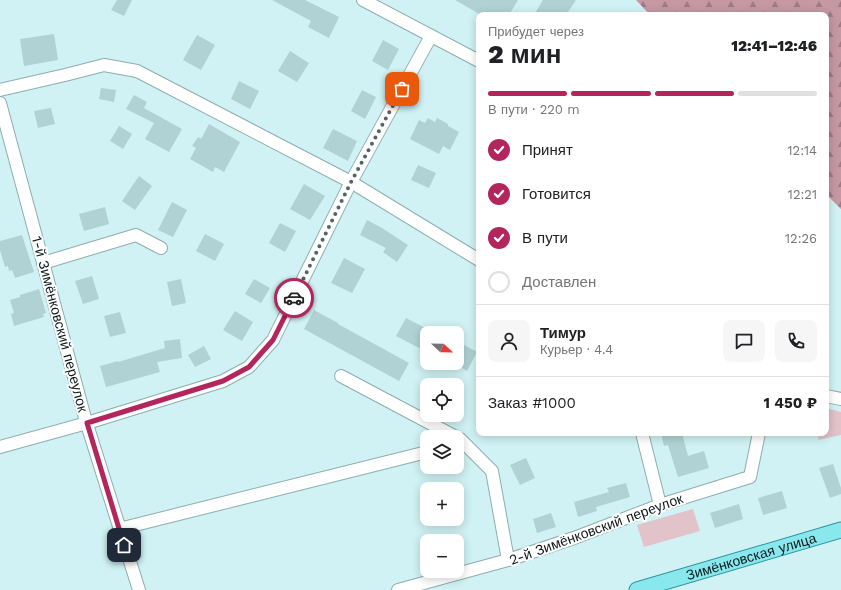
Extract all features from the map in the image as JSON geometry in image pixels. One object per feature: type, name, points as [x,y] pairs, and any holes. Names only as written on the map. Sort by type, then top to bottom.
[{"type":"main road","name":"Зимёнковская улица","points":[[637,590],[841,530]]},
{"type":"lane","points":[[363,0],[476,59]]},
{"type":"lane","points":[[0,447],[87,423],[223,381],[249,367],[273,340],[351,182],[431,36]]},
{"type":"lane","points":[[0,90],[104,65],[137,71],[351,182],[476,258]]},
{"type":"lane","name":"1-й Зимёнковский переулок","points":[[0,103],[87,423],[119,530],[139,590]]},
{"type":"lane","points":[[43,262],[136,235],[161,248]]},
{"type":"lane","points":[[341,376],[441,430]]},
{"type":"lane","points":[[829,397],[841,399]]},
{"type":"lane","points":[[643,436],[660,505]]},
{"type":"lane","name":"2-й Зимёнковский переулок","points":[[398,590],[508,560],[574,538],[660,505],[750,477],[758,436]]},
{"type":"lane","points":[[464,445],[492,471],[508,560]]},
{"type":"lane","points":[[119,530],[420,454]]},
{"type":"green space","points":[[636,0],[841,0],[841,209],[829,197],[829,12],[647,12]]},
{"type":"shaded area","points":[[829,409],[841,412],[841,435],[818,440],[819,436],[829,436]]},
{"type":"shaded area","points":[[693,509],[700,531],[644,547],[637,525]]},
{"type":"building","points":[[117,0],[132,0],[124,16],[111,10]]},
{"type":"building","points":[[272,0],[305,0],[339,17],[329,38],[308,27],[311,21]]},
{"type":"building","points":[[455,0],[518,0],[511,12],[476,12]]},
{"type":"building","points":[[543,0],[576,0],[568,12],[536,12]]},
{"type":"building","points":[[54,34],[58,60],[24,66],[20,39]]},
{"type":"building","points":[[197,35],[215,45],[201,70],[183,60]]},
{"type":"building","points":[[383,40],[399,49],[388,70],[372,61]]},
{"type":"building","points":[[290,51],[309,63],[297,82],[278,71]]},
{"type":"building","points":[[239,81],[259,91],[250,109],[231,99]]},
{"type":"building","points":[[101,88],[116,90],[114,102],[99,99]]},
{"type":"building","points":[[362,90],[376,97],[365,119],[351,111]]},
{"type":"building","points":[[134,95],[147,102],[144,108],[182,129],[169,152],[145,139],[154,123],[126,109]]},
{"type":"building","points":[[51,108],[55,124],[38,128],[34,111]]},
{"type":"building","points":[[428,118],[435,122],[437,118],[459,132],[450,150],[443,146],[439,154],[410,139],[419,120],[425,123]]},
{"type":"building","points":[[209,124],[240,142],[224,172],[215,167],[213,172],[190,159],[196,148],[192,146],[198,137],[201,139]]},
{"type":"building","points":[[119,126],[132,134],[123,149],[110,141]]},
{"type":"building","points":[[333,129],[357,141],[348,161],[323,148]]},
{"type":"building","points":[[418,165],[436,173],[429,188],[411,180]]},
{"type":"building","points":[[139,176],[152,186],[135,210],[122,201]]},
{"type":"building","points":[[304,184],[325,196],[310,220],[290,209]]},
{"type":"building","points":[[172,202],[187,210],[173,237],[158,230]]},
{"type":"building","points":[[105,207],[109,224],[84,231],[79,214]]},
{"type":"building","points":[[367,220],[408,245],[397,262],[383,252],[386,248],[360,235]]},
{"type":"building","points":[[280,223],[296,231],[285,252],[269,243]]},
{"type":"building","points":[[205,234],[224,244],[215,261],[196,251]]},
{"type":"building","points":[[22,235],[34,272],[15,278],[12,270],[9,271],[8,266],[5,267],[0,250],[0,241]]},
{"type":"building","points":[[344,258],[365,269],[352,293],[331,283]]},
{"type":"building","points":[[92,276],[99,299],[83,304],[75,281]]},
{"type":"building","points":[[181,279],[186,303],[172,306],[167,282]]},
{"type":"building","points":[[254,279],[270,288],[261,303],[245,294]]},
{"type":"building","points":[[39,289],[46,313],[43,314],[44,317],[14,326],[11,314],[14,313],[10,300]]},
{"type":"building","points":[[314,310],[409,363],[399,381],[304,329]]},
{"type":"building","points":[[235,311],[253,322],[242,341],[223,330]]},
{"type":"building","points":[[120,312],[126,333],[110,337],[104,316]]},
{"type":"building","points":[[406,318],[421,326],[420,326],[420,348],[396,336]]},
{"type":"building","points":[[180,339],[182,358],[157,362],[160,372],[106,387],[100,366],[165,348],[164,341]]},
{"type":"building","points":[[464,345],[476,351],[467,371],[464,369]]},
{"type":"building","points":[[204,346],[211,359],[195,367],[188,355]]},
{"type":"building","points":[[662,436],[683,436],[688,456],[704,451],[709,468],[678,477],[668,445],[664,446]]},
{"type":"building","points":[[526,458],[535,478],[520,485],[510,465]]},
{"type":"building","points":[[833,464],[841,488],[841,494],[830,498],[819,468]]},
{"type":"building","points":[[626,483],[630,497],[596,507],[597,511],[578,517],[574,502],[609,492],[607,488]]},
{"type":"building","points":[[782,491],[787,508],[763,515],[758,498]]},
{"type":"building","points":[[739,504],[743,519],[715,528],[710,513]]},
{"type":"building","points":[[551,513],[556,527],[537,533],[533,519]]},
{"type":"way so far","points":[[294,298],[351,182],[402,89]]},
{"type":"route","points":[[124,545],[87,423],[223,381],[249,367],[273,340],[294,298]]}]
